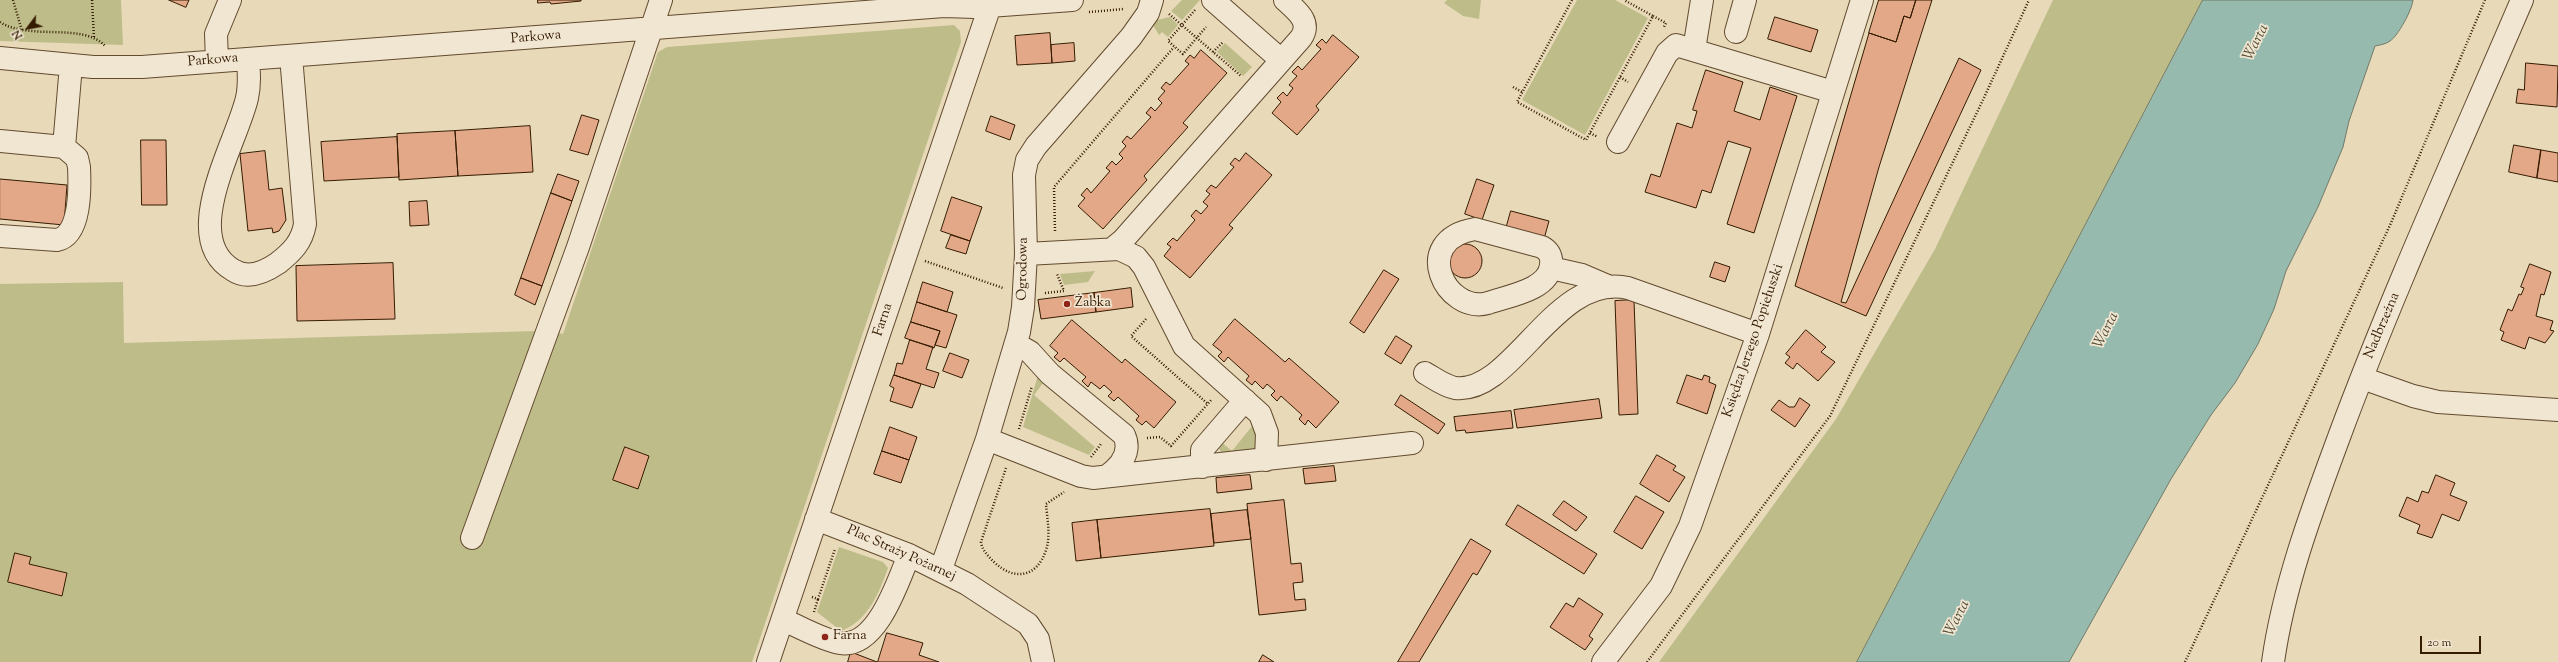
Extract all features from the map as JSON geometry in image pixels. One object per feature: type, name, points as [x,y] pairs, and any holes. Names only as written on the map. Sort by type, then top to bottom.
[{"type":"street","points":[[217,61],[216,34],[230,0]]},
{"type":"street","points":[[472,538],[578,247],[661,0]]},
{"type":"street","name":"Parkowa","points":[[0,58],[71,65],[136,68],[944,6],[1072,0]]},
{"type":"street","points":[[1112,249],[1123,240],[1300,38],[1305,27],[1299,12],[1285,0]]},
{"type":"street","points":[[1694,50],[1702,0]]},
{"type":"street","points":[[1736,32],[1745,0]]},
{"type":"street","name":"Księdza Jerzego Popiełuszki","points":[[1603,662],[1661,586],[1690,526],[1758,334],[1862,0]]},
{"type":"street","name":"Nadbrzeżna","points":[[2273,662],[2284,607],[2299,550],[2362,378],[2522,0]]},
{"type":"street","points":[[1206,2],[1282,60]]},
{"type":"street","name":"Farna","points":[[768,662],[991,3]]},
{"type":"street","name":"Ogrodowa","points":[[940,569],[987,438],[1016,344],[1024,307],[1026,254],[1024,175],[1027,160],[1036,146],[1131,37],[1148,13],[1159,7]]},
{"type":"street","points":[[1609,140],[1669,50],[1679,45],[1833,92]]},
{"type":"street","points":[[248,59],[247,98],[221,173],[210,222],[210,235],[219,258],[227,267],[244,275],[254,275],[273,266],[293,251],[303,235],[305,224],[291,56]]},
{"type":"street","points":[[64,147],[71,65]]},
{"type":"street","points":[[0,141],[64,147],[76,158],[79,168],[73,229],[63,239],[57,240],[0,236]]},
{"type":"street","points":[[1474,229],[1542,247],[1550,255],[1551,268],[1548,276],[1539,285],[1488,303],[1476,305],[1465,303],[1454,295],[1440,272],[1438,258],[1439,251],[1447,241],[1460,232],[1474,229]]},
{"type":"street","points":[[1026,254],[1112,249],[1125,250],[1141,262],[1184,346],[1260,414],[1266,426],[1266,460]]},
{"type":"street","points":[[1551,268],[1582,275],[1610,287]]},
{"type":"street","points":[[1425,373],[1456,388],[1481,384],[1568,305],[1590,292],[1610,287],[1628,288],[1758,334]]},
{"type":"street","points":[[1016,344],[1030,352],[1050,374],[1124,435],[1127,447],[1125,455],[1117,468],[1107,476]]},
{"type":"street","points":[[2362,378],[2413,396],[2438,402],[2558,410]]},
{"type":"street","points":[[1202,467],[1202,450],[1245,400]]},
{"type":"street","points":[[987,438],[1081,476],[1093,478],[1412,443]]},
{"type":"street","name":"Plac Straży Pożarnej","points":[[816,519],[909,555],[940,569],[967,584],[1028,624],[1038,639],[1043,662]]},
{"type":"street","points":[[783,620],[841,643],[858,639],[882,616],[909,555]]},
{"type":"path","points":[[13,0],[22,31]]},
{"type":"path","points":[[92,0],[94,38]]},
{"type":"path","points":[[1572,0],[1517,102],[1586,140],[1621,78],[1653,16],[1624,0]]},
{"type":"path","points":[[1647,662],[1830,416],[1982,102],[2029,0]]},
{"type":"path","points":[[2185,662],[2391,223],[2485,0]]},
{"type":"path","points":[[1206,2],[1182,25],[1168,42],[1183,54],[1206,27]]},
{"type":"path","points":[[1159,7],[1244,79]]},
{"type":"path","points":[[0,22],[22,31],[94,38],[107,51]]},
{"type":"path","points":[[1213,52],[1223,42]]},
{"type":"path","points":[[1044,293],[1064,291],[1055,270],[1054,187],[1174,47]]},
{"type":"path","points":[[1513,86],[1522,92]]},
{"type":"path","points":[[1590,133],[1609,140]]},
{"type":"path","points":[[924,261],[1006,289]]},
{"type":"path","points":[[1146,438],[1160,437],[1170,446],[1226,384]]},
{"type":"path","points":[[814,615],[837,543]]},
{"type":"path","points":[[810,597],[818,599]]},
{"type":"shaded area","points":[[0,0],[121,0],[123,45],[0,41]]},
{"type":"shaded area","points":[[1182,0],[1200,0],[1182,20],[1171,11]]},
{"type":"shaded area","points":[[1447,0],[1481,0],[1479,19],[1463,16],[1444,3]]},
{"type":"shaded area","points":[[1577,0],[1615,0],[1648,18],[1585,135],[1522,100]]},
{"type":"shaded area","points":[[2053,0],[2203,0],[1857,662],[1659,662],[1836,419],[1935,249]]},
{"type":"shaded area","points":[[1170,17],[1178,25],[1168,37],[1162,32],[1159,35],[1153,25],[1157,20]]},
{"type":"shaded area","points":[[954,25],[960,31],[961,42],[752,662],[0,662],[0,284],[123,282],[124,343],[536,331],[538,328],[563,334],[658,52],[667,47]]},
{"type":"shaded area","points":[[1225,43],[1252,67],[1243,76],[1217,52]]},
{"type":"shaded area","points":[[1095,271],[1088,282],[1064,285],[1060,274]]},
{"type":"shaded area","points":[[1038,375],[1043,383],[1034,395],[1095,447],[1089,455],[1023,427]]},
{"type":"shaded area","points":[[1257,420],[1256,448],[1250,453],[1223,455],[1218,447],[1220,441],[1232,451]]},
{"type":"shaded area","points":[[839,547],[883,562],[888,568],[881,587],[871,605],[858,620],[841,631],[817,612]]},
{"type":"water","name":"Warta","points":[[2203,0],[2413,0],[2407,16],[2397,34],[2388,42],[2375,46],[2349,121],[2343,147],[2318,207],[2286,271],[2274,309],[2258,344],[2235,383],[2211,415],[2171,479],[2069,662],[1857,662]]},
{"type":"building","points":[[169,0],[189,0],[186,7]]},
{"type":"building","points":[[538,0],[581,1],[551,4],[550,2],[538,3]]},
{"type":"building","points":[[1879,0],[1916,0],[1910,18],[1904,16],[1896,42],[1869,33]]},
{"type":"building","points":[[1916,0],[1932,0],[1879,167],[1841,302],[1846,303],[1959,58],[1981,70],[1866,316],[1795,286],[1869,33],[1896,42],[1904,16],[1910,18]]},
{"type":"building","points":[[1775,17],[1818,30],[1811,52],[1768,39]]},
{"type":"building","points":[[1050,33],[1052,63],[1017,65],[1015,36]]},
{"type":"building","points":[[1333,35],[1359,57],[1316,106],[1319,110],[1297,135],[1272,113],[1281,102],[1277,98],[1283,92],[1287,96],[1293,88],[1289,85],[1297,76],[1292,72],[1298,66],[1302,70],[1321,49],[1316,45],[1322,39],[1326,43]]},
{"type":"building","points":[[1074,43],[1075,61],[1052,63],[1051,45]]},
{"type":"building","points":[[1201,50],[1227,73],[1183,123],[1188,127],[1144,176],[1147,180],[1103,229],[1078,206],[1085,198],[1081,195],[1087,188],[1091,193],[1110,171],[1106,168],[1112,161],[1116,165],[1123,158],[1119,154],[1126,146],[1122,142],[1127,136],[1131,139],[1151,117],[1146,113],[1151,107],[1155,111],[1162,103],[1158,99],[1165,91],[1161,88],[1166,82],[1170,85],[1189,64],[1185,61],[1190,55],[1194,58]]},
{"type":"building","points":[[2526,63],[2558,66],[2557,107],[2516,103],[2518,89],[2524,90]]},
{"type":"building","points":[[1706,70],[1743,82],[1734,111],[1760,120],[1770,87],[1797,96],[1754,233],[1727,224],[1751,148],[1728,141],[1711,193],[1702,190],[1696,208],[1645,192],[1651,174],[1660,177],[1677,123],[1692,128],[1697,111],[1693,110]]},
{"type":"building","points":[[582,115],[599,120],[588,155],[570,150]]},
{"type":"building","points":[[991,116],[1015,125],[1010,140],[986,131]]},
{"type":"building","points":[[530,126],[533,172],[458,176],[455,131]]},
{"type":"building","points":[[455,131],[458,176],[399,180],[397,134]]},
{"type":"building","points":[[397,137],[399,177],[324,181],[321,142]]},
{"type":"building","points":[[141,140],[166,140],[167,205],[142,205]]},
{"type":"building","points":[[2514,145],[2541,150],[2537,178],[2509,172]]},
{"type":"building","points":[[2541,150],[2558,153],[2558,182],[2537,178]]},
{"type":"building","points":[[265,151],[269,190],[282,188],[286,220],[279,231],[273,233],[272,228],[248,231],[240,154]]},
{"type":"building","points":[[1246,153],[1272,175],[1229,225],[1233,228],[1190,278],[1164,256],[1171,247],[1167,244],[1173,238],[1177,241],[1195,220],[1191,216],[1196,210],[1201,214],[1208,206],[1203,202],[1210,194],[1206,191],[1211,185],[1216,188],[1234,167],[1230,164],[1235,158],[1239,161]]},
{"type":"building","points":[[558,174],[579,181],[572,201],[551,193]]},
{"type":"building","points":[[0,179],[67,185],[64,225],[0,219]]},
{"type":"building","points":[[1477,179],[1494,185],[1482,220],[1465,214]]},
{"type":"building","points":[[551,193],[572,201],[542,286],[521,278]]},
{"type":"building","points":[[952,197],[982,207],[970,241],[941,231]]},
{"type":"building","points":[[427,201],[429,225],[410,226],[409,202]]},
{"type":"building","points":[[1511,211],[1549,221],[1544,239],[1506,229]]},
{"type":"building","points":[[951,235],[970,241],[966,254],[946,248]]},
{"type":"building","points":[[1462,244],[1468,244],[1472,245],[1479,251],[1482,261],[1481,268],[1475,275],[1468,278],[1462,278],[1458,277],[1451,271],[1448,264],[1448,258],[1449,254],[1455,247]]},
{"type":"building","points":[[1715,262],[1730,267],[1725,282],[1710,277]]},
{"type":"building","points":[[393,263],[395,319],[297,321],[296,266]]},
{"type":"building","points":[[2530,264],[2551,272],[2544,295],[2541,294],[2536,316],[2553,321],[2550,330],[2554,331],[2545,343],[2529,337],[2525,349],[2501,340],[2504,332],[2500,330],[2508,309],[2512,311],[2519,294],[2521,295],[2524,288],[2521,287]]},
{"type":"building","points":[[1384,270],[1399,279],[1364,333],[1350,323]]},
{"type":"building","points":[[521,278],[542,286],[535,305],[515,295]]},
{"type":"building","points":[[923,282],[953,292],[947,312],[917,302]]},
{"type":"building","points":[[1131,288],[1133,307],[1096,312],[1094,293]]},
{"type":"building","points":[[1094,293],[1096,312],[1041,319],[1038,300]]},
{"type":"building","points":[[1634,300],[1638,414],[1619,415],[1615,301]]},
{"type":"building","points":[[917,302],[957,315],[946,348],[935,345],[940,331],[911,322]]},
{"type":"building","points":[[1235,319],[1285,362],[1289,358],[1339,402],[1316,428],[1308,420],[1305,425],[1299,419],[1302,415],[1281,396],[1277,401],[1271,395],[1275,391],[1267,384],[1263,389],[1255,381],[1252,385],[1246,380],[1249,376],[1228,357],[1224,362],[1218,356],[1222,352],[1213,345]]},
{"type":"building","points":[[1072,320],[1122,363],[1125,359],[1176,402],[1154,428],[1146,421],[1142,425],[1136,420],[1139,416],[1118,397],[1114,401],[1108,396],[1112,392],[1104,385],[1100,389],[1091,382],[1088,387],[1082,381],[1086,377],[1064,358],[1060,362],[1054,357],[1058,353],[1050,346]]},
{"type":"building","points":[[911,322],[940,331],[934,348],[905,338]]},
{"type":"building","points":[[1806,330],[1826,347],[1821,352],[1835,362],[1818,381],[1797,363],[1793,369],[1785,363],[1790,357],[1786,354]]},
{"type":"building","points":[[1396,336],[1412,346],[1401,364],[1385,354]]},
{"type":"building","points":[[910,340],[933,347],[926,369],[939,373],[934,388],[894,375],[897,363],[902,364]]},
{"type":"building","points":[[950,353],[969,360],[962,378],[943,371]]},
{"type":"building","points":[[894,375],[921,384],[912,408],[890,401],[894,388],[890,386]]},
{"type":"building","points":[[1687,375],[1702,380],[1704,375],[1710,377],[1709,382],[1716,385],[1707,414],[1677,403]]},
{"type":"building","points":[[1401,395],[1445,424],[1438,434],[1395,405]]},
{"type":"building","points":[[1800,398],[1810,405],[1795,427],[1771,410],[1779,400],[1789,407],[1794,407]]},
{"type":"building","points":[[1599,399],[1602,418],[1517,428],[1514,410]]},
{"type":"building","points":[[1511,411],[1513,428],[1466,433],[1465,430],[1456,431],[1454,417]]},
{"type":"building","points":[[890,427],[917,437],[909,460],[882,451]]},
{"type":"building","points":[[625,447],[649,456],[638,489],[613,480]]},
{"type":"building","points":[[882,451],[909,460],[901,483],[874,474]]},
{"type":"building","points":[[1657,455],[1676,466],[1673,470],[1685,477],[1669,502],[1640,484]]},
{"type":"building","points":[[1334,466],[1336,481],[1305,484],[1303,469]]},
{"type":"building","points":[[1250,475],[1252,489],[1217,493],[1216,478]]},
{"type":"building","points":[[2436,475],[2455,483],[2450,495],[2467,502],[2459,521],[2442,514],[2432,538],[2417,533],[2420,525],[2399,516],[2407,497],[2418,502],[2422,491],[2428,493]]},
{"type":"building","points":[[1636,496],[1664,512],[1642,549],[1614,532]]},
{"type":"building","points":[[1284,500],[1291,564],[1301,563],[1303,582],[1293,583],[1295,600],[1305,599],[1306,610],[1259,615],[1247,504]]},
{"type":"building","points":[[1564,501],[1587,517],[1576,531],[1553,515]]},
{"type":"building","points":[[1518,505],[1597,554],[1584,574],[1506,525]]},
{"type":"building","points":[[1210,509],[1214,546],[1101,558],[1097,520]]},
{"type":"building","points":[[1247,510],[1251,539],[1214,543],[1211,514]]},
{"type":"building","points":[[1097,520],[1101,558],[1076,561],[1072,523]]},
{"type":"building","points":[[1471,539],[1491,551],[1477,575],[1473,573],[1419,662],[1398,662]]},
{"type":"building","points":[[15,553],[31,557],[29,564],[67,573],[62,596],[8,582]]},
{"type":"building","points":[[1579,598],[1603,614],[1589,636],[1593,639],[1585,650],[1550,627],[1566,603],[1573,607]]},
{"type":"building","points":[[887,633],[923,643],[919,655],[939,662],[878,662]]},
{"type":"building","points":[[851,652],[877,662],[848,662]]},
{"type":"building","points":[[1263,655],[1274,662],[1259,662]]},
{"type":"place","name":"Żabka","points":[[1067,304]]},
{"type":"place","name":"Farna","points":[[825,637]]}]
